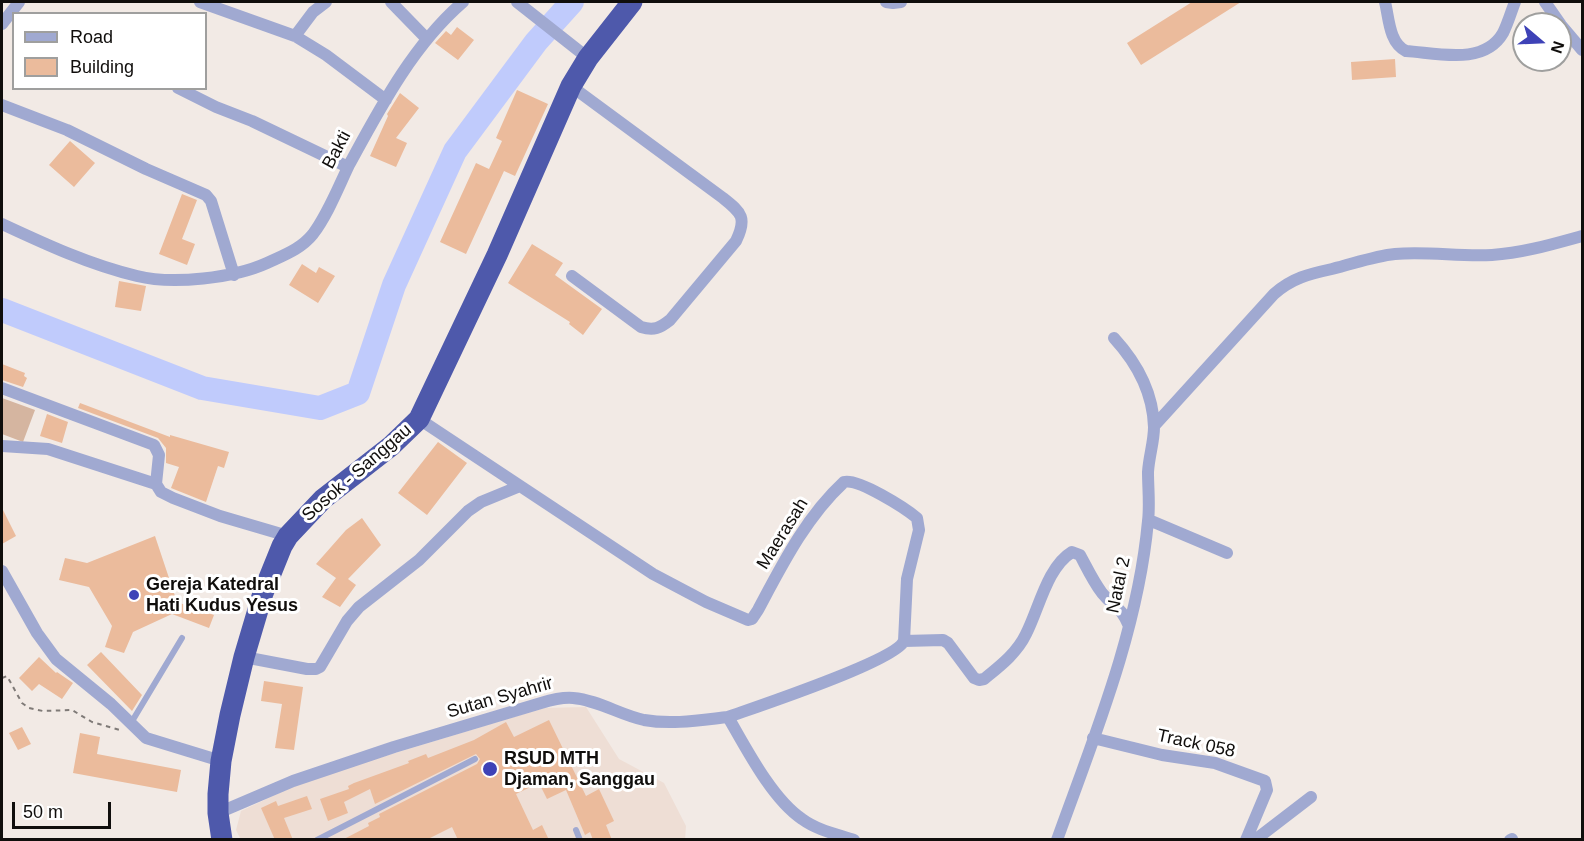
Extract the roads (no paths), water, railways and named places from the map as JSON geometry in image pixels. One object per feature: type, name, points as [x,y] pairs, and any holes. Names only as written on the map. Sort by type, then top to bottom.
[{"type":"highway","name":"Sosok - Sanggau","points":[[222,840],[218,813],[221,761],[244,657],[262,593],[273,565],[288,536],[323,499],[391,447],[418,419],[492,266],[571,86],[588,58],[632,2]]},
{"type":"street","points":[[200,2],[295,36],[326,55],[386,100]]},
{"type":"street","points":[[295,36],[313,12],[326,2]]},
{"type":"street","points":[[391,2],[427,39]]},
{"type":"street","name":"Bakti","points":[[2,224],[56,248],[140,277],[163,279],[216,277],[234,274],[290,253],[305,242],[319,224],[386,100],[427,39],[463,2]]},
{"type":"street","points":[[517,2],[588,58]]},
{"type":"street","points":[[886,2],[901,2]]},
{"type":"street","points":[[1385,2],[1399,48],[1406,51],[1463,55],[1491,47],[1503,32],[1515,2]]},
{"type":"street","points":[[1545,2],[1582,50]]},
{"type":"street","points":[[571,86],[723,198],[736,208],[742,217],[742,228],[736,241],[670,320],[660,328],[650,330],[641,327],[572,276]]},
{"type":"street","points":[[182,90],[348,167]]},
{"type":"street","points":[[2,105],[67,130],[146,169],[206,195],[211,201],[234,274]]},
{"type":"street","points":[[1154,426],[1274,294],[1295,279],[1314,272],[1385,255],[1423,253],[1460,256],[1495,255],[1544,247],[1582,236]]},
{"type":"street","name":"Natal 2","points":[[1057,840],[1129,626],[1149,520],[1149,462],[1154,426],[1145,383],[1136,365],[1114,338]]},
{"type":"street","points":[[2,388],[154,445],[159,455],[156,484],[161,492],[172,498],[220,516],[288,536]]},
{"type":"street","name":"Maerasah","points":[[418,419],[653,574],[706,602],[748,620],[752,619],[759,610],[795,544],[817,511],[844,482],[854,482],[917,518],[919,530],[907,579],[904,641]]},
{"type":"street","points":[[2,446],[48,449],[156,484]]},
{"type":"street","points":[[244,657],[307,669],[320,667],[347,621],[359,607],[418,560],[468,511],[481,502],[520,486]]},
{"type":"street","points":[[1149,520],[1227,553]]},
{"type":"street","points":[[854,840],[815,827],[791,810],[755,762],[728,717],[861,666],[897,650],[904,641],[943,640],[948,643],[974,678],[984,679],[1017,649],[1053,574],[1060,562],[1072,552],[1080,555],[1093,581],[1108,600],[1120,608],[1129,626]]},
{"type":"street","points":[[2,571],[37,633],[56,659],[146,738],[221,761]]},
{"type":"street","name":"Sutan Syahrir","points":[[218,813],[294,781],[349,762],[561,698],[587,700],[633,717],[659,722],[728,717]]},
{"type":"street","name":"Track 058","points":[[1093,738],[1162,755],[1215,763],[1265,781],[1267,790],[1246,840]]},
{"type":"street","points":[[1255,840],[1311,797]]},
{"type":"lane","points":[[131,723],[182,638]]},
{"type":"lane","points":[[317,840],[475,759]]},
{"type":"lane","points":[[576,830],[580,840]]},
{"type":"waterway","points":[[2,310],[202,388],[320,408],[358,393],[394,285],[455,151],[536,42],[572,2]]},
{"type":"place","name":"Gereja Katedral Hati Kudus Yesus","points":[[134,595]]},
{"type":"place","name":"RSUD MTH Djaman, Sanggau","points":[[490,769]]}]
